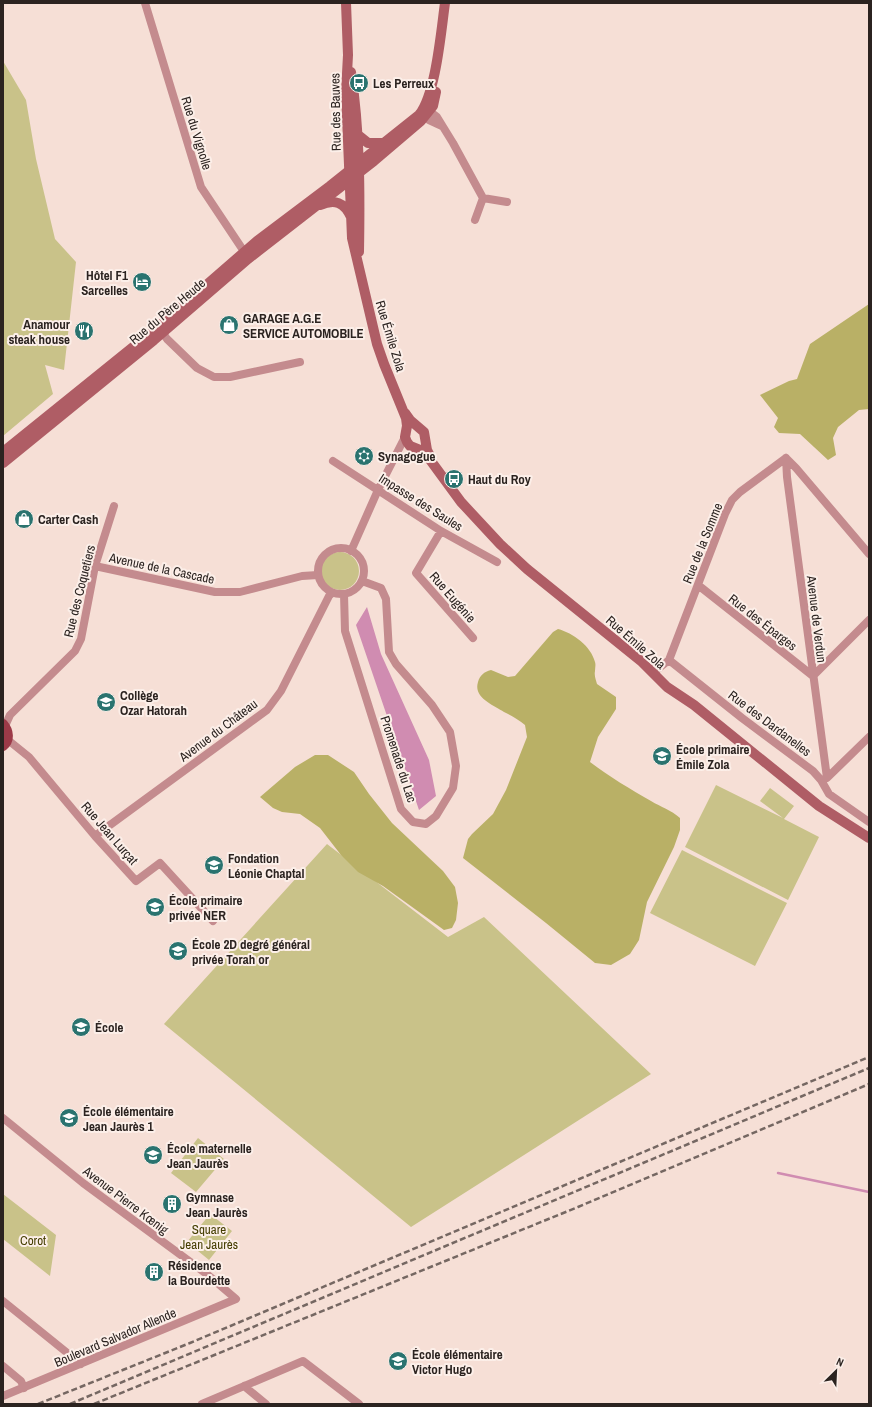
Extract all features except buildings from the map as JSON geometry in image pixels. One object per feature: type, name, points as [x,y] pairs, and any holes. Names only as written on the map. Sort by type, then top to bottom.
[{"type":"main road","name":"Rue des Bauves","points":[[346,3],[348,55],[358,135],[354,174]]},
{"type":"main road","points":[[354,174],[425,112],[436,64],[445,3]]},
{"type":"main road","name":"Rue des Bauves","points":[[348,55],[346,85],[354,174]]},
{"type":"main road","points":[[354,174],[382,144],[425,112]]},
{"type":"main road","points":[[358,135],[368,143],[382,144]]},
{"type":"main road","name":"Rue du Père Heude","points":[[246,256],[257,241],[354,174]]},
{"type":"main road","name":"Rue du Père Heude","points":[[3,463],[246,256],[315,207],[354,174]]},
{"type":"main road","name":"Rue Émile Zola","points":[[354,174],[351,217],[352,238],[377,344],[404,412],[407,422],[406,433]]},
{"type":"main road","name":"Rue Émile Zola","points":[[354,174],[360,226],[359,265]]},
{"type":"main road","points":[[315,207],[329,202],[337,203],[346,208],[351,217]]},
{"type":"main road","name":"Rue du Père Heude","points":[[3,452],[160,330]]},
{"type":"main road","name":"Rue Émile Zola","points":[[404,412],[410,420],[420,428]]},
{"type":"main road","points":[[413,428],[420,428],[424,432],[425,440],[422,444],[413,446],[407,442],[406,433],[413,428]]},
{"type":"main road","name":"Rue Émile Zola","points":[[425,440],[427,450],[433,464]]},
{"type":"main road","name":"Rue Émile Zola","points":[[413,446],[422,451],[461,502],[500,544],[527,569],[642,661],[674,692],[694,705],[820,806],[869,838]]},
{"type":"main road","points":[[4,725],[8,731],[5,743]]},
{"type":"main road","name":"Rue Émile Zola","points":[[840,820],[869,844]]},
{"type":"street","name":"Rue du Vignolle","points":[[146,3],[201,187],[246,256]]},
{"type":"street","points":[[425,112],[442,126],[483,198],[475,220]]},
{"type":"street","points":[[483,198],[506,202]]},
{"type":"street","points":[[160,330],[197,368],[214,377],[230,377],[300,362]]},
{"type":"street","points":[[351,551],[378,490],[406,433]]},
{"type":"street","points":[[397,452],[402,448],[413,446]]},
{"type":"street","points":[[786,458],[869,554]]},
{"type":"street","name":"Rue de la Somme","points":[[669,660],[725,514],[732,500],[740,492],[786,458]]},
{"type":"street","name":"Avenue de Verdun","points":[[786,458],[786,477],[813,676],[824,779]]},
{"type":"street","name":"Impasse des Saules","points":[[333,461],[441,531],[497,562]]},
{"type":"street","name":"Rue des Coquetiers","points":[[4,725],[10,715],[75,651],[81,639],[95,566],[114,506]]},
{"type":"street","name":"Rue Eugénie","points":[[441,531],[416,573],[473,638]]},
{"type":"street","points":[[344,549],[351,551],[361,561],[364,574],[362,581],[355,590],[344,594],[332,593],[325,589],[318,576],[320,561],[324,555],[330,551],[344,549]]},
{"type":"street","name":"Avenue de la Cascade","points":[[95,566],[215,592],[240,592],[302,576],[318,576]]},
{"type":"street","name":"Promenade du Lac","points":[[344,594],[345,631],[401,809],[413,822],[426,824],[436,816],[453,788],[456,766],[450,732],[432,705],[396,664],[389,652],[386,599],[381,588],[362,581]]},
{"type":"street","name":"Rue des Éparges","points":[[698,586],[813,676]]},
{"type":"street","name":"Avenue du Château","points":[[95,836],[267,710],[281,691],[329,596],[332,593]]},
{"type":"street","points":[[813,676],[869,620]]},
{"type":"street","points":[[653,673],[669,660]]},
{"type":"street","name":"Rue des Dardanelles","points":[[669,660],[742,718],[824,779],[829,794],[869,822]]},
{"type":"street","points":[[824,779],[869,737]]},
{"type":"street","name":"Rue Jean Lurçat","points":[[5,743],[30,757],[95,836],[136,880],[160,863],[212,921]]},
{"type":"street","name":"Avenue Pierre Kœnig","points":[[3,1118],[83,1183],[208,1275],[236,1299]]},
{"type":"street","name":"Boulevard Salvador Allende","points":[[3,1396],[236,1299]]},
{"type":"street","points":[[3,1302],[81,1364]]},
{"type":"street","points":[[202,1404],[303,1361],[359,1404]]},
{"type":"street","points":[[3,1366],[21,1382],[24,1388]]},
{"type":"street","points":[[244,1386],[266,1404]]},
{"type":"green space","points":[[3,61],[26,100],[36,159],[55,239],[76,262],[64,370],[45,365],[53,394],[3,436]]},
{"type":"green space","points":[[336,552],[344,552],[354,557],[358,564],[358,578],[354,585],[344,590],[336,590],[326,585],[324,582],[321,575],[321,567],[326,557],[329,555]]},
{"type":"green space","points":[[716,785],[783,818],[760,801],[770,788],[794,806],[784,819],[819,837],[788,900],[685,847]]},
{"type":"green space","points":[[327,844],[448,937],[484,917],[651,1074],[411,1227],[164,1024]]},
{"type":"green space","points":[[682,850],[787,903],[755,966],[650,913]]},
{"type":"green space","points":[[198,1138],[224,1159],[196,1192],[171,1173]]},
{"type":"green space","name":"Corot","points":[[3,1194],[56,1235],[50,1276],[3,1239]]},
{"type":"green space","name":"Square Jean Jaurès","points":[[210,1214],[232,1231],[209,1260],[187,1242]]},
{"type":"shaded area","points":[[869,304],[869,409],[859,410],[838,427],[833,438],[836,455],[828,460],[800,434],[779,433],[774,427],[778,418],[760,395],[789,381],[797,379],[810,344]]},
{"type":"shaded area","points":[[367,607],[381,654],[429,760],[436,796],[419,810],[356,625]]},
{"type":"shaded area","points":[[558,629],[581,641],[590,651],[595,662],[597,684],[616,697],[616,709],[598,737],[590,762],[620,783],[680,818],[680,830],[674,847],[647,902],[639,940],[630,954],[611,965],[595,963],[463,858],[468,839],[493,814],[506,790],[527,737],[525,725],[481,697],[477,688],[480,677],[491,670],[508,677],[515,676],[553,632]]},
{"type":"shaded area","points":[[315,755],[328,755],[354,772],[392,823],[443,871],[455,887],[458,903],[456,920],[452,928],[444,930],[383,886],[358,872],[341,855],[320,828],[300,814],[282,812],[273,808],[260,797],[295,767]]},
{"type":"waterway","points":[[778,1173],[869,1192]]},
{"type":"railway","points":[[38,1404],[190,1343],[869,1057]]},
{"type":"railway","points":[[70,1404],[869,1068]]},
{"type":"railway","points":[[94,1404],[578,1207],[869,1084]]},
{"type":"place","name":"Les Perreux","points":[[359,83]]},
{"type":"place","name":"Hôtel F1 Sarcelles","points":[[142,282]]},
{"type":"place","name":"GARAGE A.G.E SERVICE AUTOMOBILE","points":[[229,325]]},
{"type":"place","name":"Anamour steak house","points":[[84,331]]},
{"type":"place","name":"Synagogue","points":[[364,456]]},
{"type":"place","name":"Haut du Roy","points":[[454,479]]},
{"type":"place","name":"Carter Cash","points":[[24,519]]},
{"type":"place","name":"Collège Ozar Hatorah","points":[[106,702]]},
{"type":"place","name":"École primaire Émile Zola","points":[[662,756]]},
{"type":"place","name":"Fondation Léonie Chaptal","points":[[214,865]]},
{"type":"place","name":"École primaire privée NER","points":[[155,907]]},
{"type":"place","name":"École 2D degré général privée Torah or","points":[[178,951]]},
{"type":"place","name":"École","points":[[81,1027]]},
{"type":"place","name":"École élémentaire Jean Jaurès 1","points":[[69,1118]]},
{"type":"place","name":"École maternelle Jean Jaurès","points":[[153,1155]]},
{"type":"place","name":"Gymnase Jean Jaurès","points":[[172,1204]]},
{"type":"place","name":"Résidence la Bourdette","points":[[154,1272]]},
{"type":"place","name":"École élémentaire Victor Hugo","points":[[398,1361]]}]
